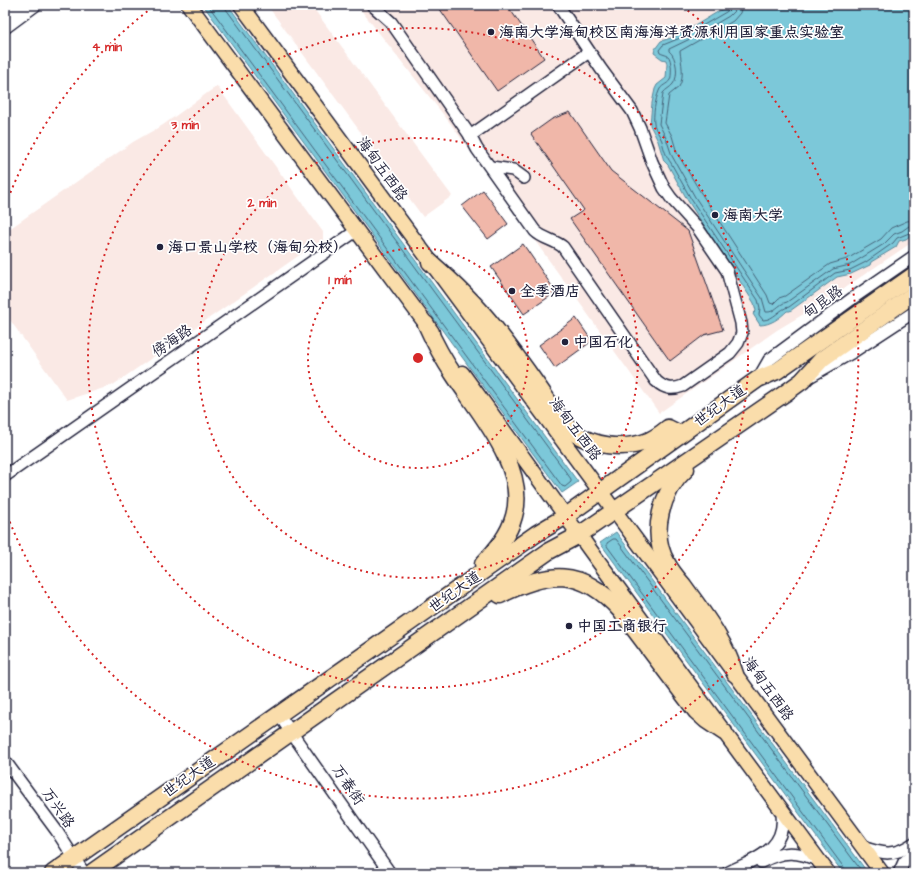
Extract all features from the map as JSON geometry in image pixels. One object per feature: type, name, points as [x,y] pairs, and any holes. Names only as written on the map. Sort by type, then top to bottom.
[{"type":"highway","points":[[430,262],[462,290],[493,326],[572,431],[590,441],[617,446],[637,444],[648,440],[668,428],[680,434]]},
{"type":"highway","points":[[863,320],[914,275]]},
{"type":"highway","points":[[863,320],[914,294]]},
{"type":"highway","name":"世纪大道","points":[[53,873],[72,864],[277,716],[536,534],[566,516],[758,379],[777,371],[863,320]]},
{"type":"highway","name":"世纪大道","points":[[91,873],[549,552],[579,535],[802,381],[822,359],[863,320]]},
{"type":"highway","points":[[426,324],[439,352],[500,444],[510,465],[516,484],[517,502],[510,529],[502,541],[477,570],[462,580],[457,590]]},
{"type":"highway","points":[[690,459],[686,468],[672,485],[662,507],[658,529],[660,542],[666,563],[712,626],[732,662],[735,674]]},
{"type":"highway","points":[[464,611],[481,606],[516,587],[539,579],[555,577],[567,578],[588,584],[606,596],[620,610],[696,711],[724,732]]},
{"type":"main road","points":[[189,5],[426,324],[579,535],[828,873]]},
{"type":"main road","name":"海甸五西路","points":[[241,5],[882,873]]},
{"type":"street","points":[[5,18],[22,5]]},
{"type":"street","points":[[5,28],[36,5]]},
{"type":"street","points":[[372,5],[391,22],[477,140],[494,168],[542,232],[560,240],[566,245],[660,379],[664,382],[674,384],[680,382],[727,350],[734,341],[737,333],[737,324],[723,273],[694,229],[668,201],[662,192],[631,117],[587,52],[558,5]]},
{"type":"street","points":[[381,5],[395,19],[472,133]]},
{"type":"street","points":[[552,5],[587,52]]},
{"type":"street","points":[[472,133],[587,52]]},
{"type":"street","points":[[494,168],[513,170],[524,178]]},
{"type":"street","name":"傍海路","points":[[5,470],[355,229]]},
{"type":"street","name":"傍海路","points":[[5,476],[355,229]]},
{"type":"street","name":"甸昆路","points":[[758,379],[769,360],[853,298],[914,256]]},
{"type":"street","points":[[802,381],[853,352],[914,312]]},
{"type":"street","name":"万春街","points":[[277,716],[390,873]]},
{"type":"street","name":"万春街","points":[[290,734],[385,873]]},
{"type":"street","name":"万兴路","points":[[5,761],[56,830],[72,864]]},
{"type":"street","name":"万兴路","points":[[5,769],[72,864],[84,873]]},
{"type":"street","points":[[727,873],[765,854],[773,846],[781,828],[782,818],[780,808]]},
{"type":"street","points":[[862,847],[878,852],[892,854],[914,844]]},
{"type":"street","points":[[739,873],[773,856],[785,853],[802,854],[819,861]]},
{"type":"street","points":[[899,873],[904,862],[914,853]]},
{"type":"shaded area","points":[[267,5],[311,5],[452,196],[423,217]]},
{"type":"shaded area","name":"海南大学","points":[[357,5],[914,5],[914,241],[822,303],[777,330],[659,413],[450,123]]},
{"type":"shaded area","name":"海口景山学校（海甸分校）","points":[[217,86],[323,232],[323,242],[307,253],[304,252],[113,385],[67,400],[5,313],[5,232],[133,142],[163,125]]},
{"type":"water","points":[[203,5],[228,5],[578,482],[562,493]]},
{"type":"water","points":[[729,5],[914,5],[914,233],[906,239],[899,241],[896,247],[871,262],[870,265],[851,274],[837,277],[790,311],[787,311],[775,321],[764,325],[760,325],[753,314],[756,311],[754,303],[688,201],[668,165],[664,161],[658,141],[650,125],[655,89],[657,85],[666,78],[667,64],[666,60],[654,53],[655,49],[661,41],[688,30]]},
{"type":"water","points":[[616,532],[868,873],[843,873],[600,543]]},
{"type":"building","name":"海南大学海甸校区南海海洋资源利用国家重点实验室","points":[[437,5],[507,5],[544,58],[497,91]]},
{"type":"building","points":[[570,112],[611,171],[688,231],[723,330],[704,335],[670,361],[570,219],[584,210],[531,134],[552,119]]},
{"type":"building","points":[[483,190],[508,224],[488,239],[462,206]]},
{"type":"building","points":[[523,244],[556,292],[524,314],[491,267]]},
{"type":"building","points":[[576,318],[592,341],[555,368],[539,345]]},
{"type":"place","name":"海南大学海甸校区南海海洋资源利用国家重点实验室","points":[[491,32]]},
{"type":"place","name":"海南大学","points":[[715,215]]},
{"type":"place","name":"海口景山学校（海甸分校）","points":[[160,247]]},
{"type":"place","name":"全季酒店","points":[[512,291]]},
{"type":"place","name":"中国石化","points":[[565,342]]},
{"type":"place","name":"中国工商银行","points":[[569,626]]}]
